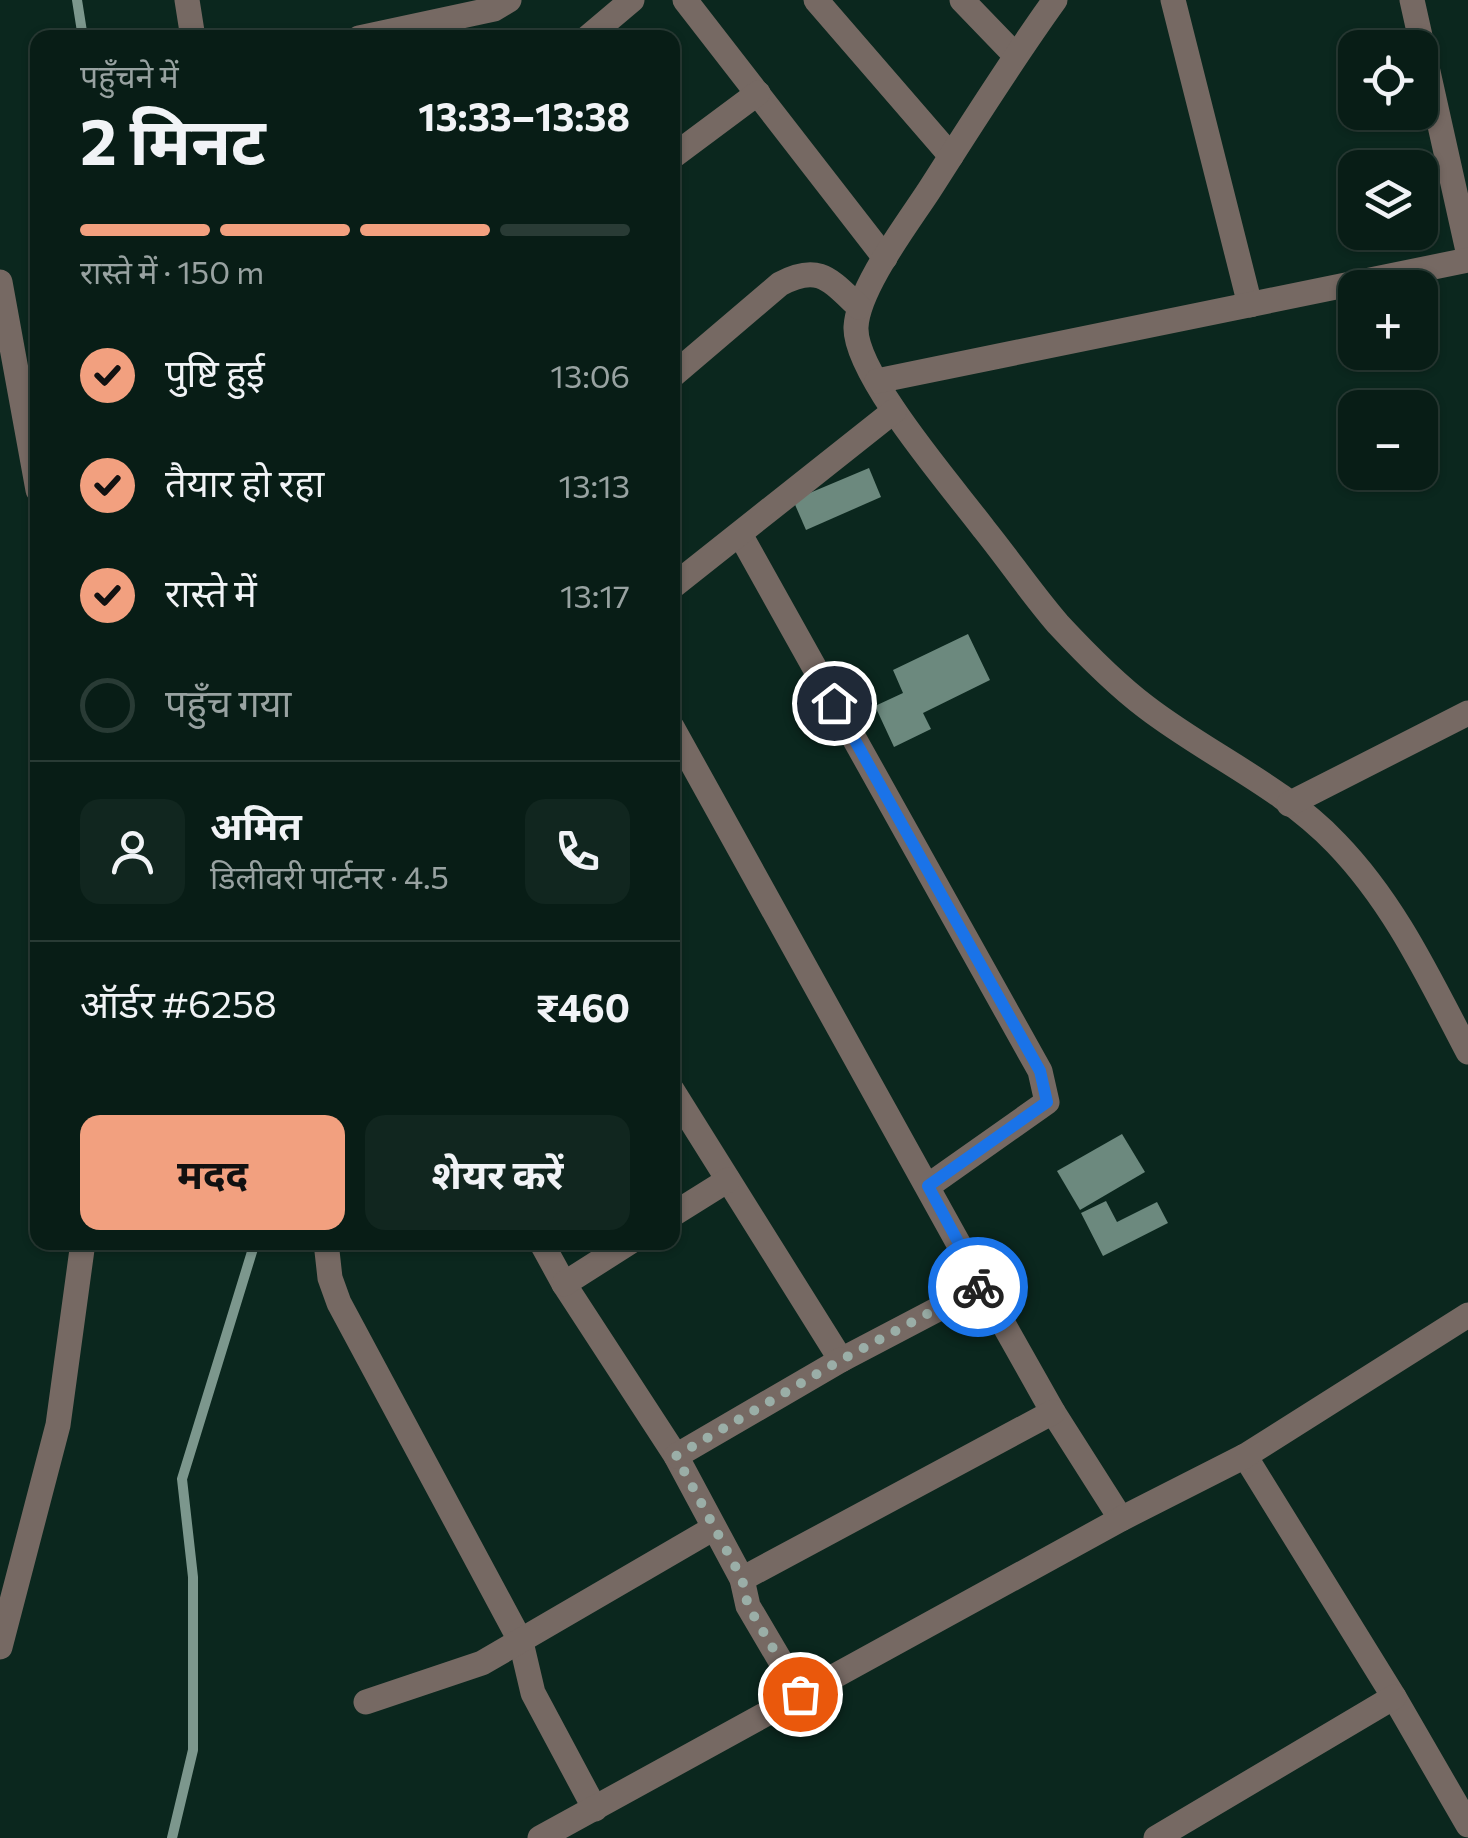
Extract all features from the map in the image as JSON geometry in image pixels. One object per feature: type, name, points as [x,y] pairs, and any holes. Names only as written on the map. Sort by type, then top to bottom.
[{"type":"street","points":[[187,0],[192,30]]},
{"type":"street","points":[[398,30],[494,10],[508,0]]},
{"type":"street","points":[[596,30],[632,0]]},
{"type":"street","points":[[684,0],[886,258]]},
{"type":"street","points":[[816,0],[951,156]]},
{"type":"street","points":[[962,0],[1015,55]]},
{"type":"street","points":[[1055,0],[1015,55],[886,258],[859,308],[856,331],[861,351],[894,412],[1056,622],[1145,706],[1289,804],[1333,839],[1374,884],[1403,927],[1468,1052]]},
{"type":"street","points":[[1174,0],[1250,304]]},
{"type":"street","points":[[1412,0],[1468,251]]},
{"type":"street","points":[[680,151],[758,93]]},
{"type":"street","points":[[877,381],[1468,260]]},
{"type":"street","points":[[680,369],[780,284],[799,274],[820,274],[859,308]]},
{"type":"street","points":[[0,282],[30,446]]},
{"type":"street","points":[[680,582],[894,412]]},
{"type":"street","points":[[741,536],[1040,1071],[1047,1102],[928,1186]]},
{"type":"street","points":[[1289,804],[1468,714]]},
{"type":"street","points":[[680,742],[982,1286],[1120,1520]]},
{"type":"street","points":[[680,1103],[841,1360]]},
{"type":"street","points":[[680,1210],[728,1180]]},
{"type":"street","points":[[0,1647],[58,1425],[83,1250]]},
{"type":"street","points":[[328,1250],[330,1278],[339,1303],[521,1642],[533,1693],[596,1809]]},
{"type":"street","points":[[545,1250],[676,1456],[742,1579],[748,1606],[800,1694]]},
{"type":"street","points":[[564,1284],[617,1250]]},
{"type":"street","points":[[676,1456],[841,1360],[982,1286]]},
{"type":"street","points":[[540,1838],[1120,1520],[1245,1456],[1468,1315]]},
{"type":"street","points":[[742,1579],[1054,1412]]},
{"type":"street","points":[[1245,1456],[1468,1825]]},
{"type":"street","points":[[366,1702],[482,1663],[714,1528]]},
{"type":"street","points":[[1162,1836],[1394,1697]]},
{"type":"building","points":[[869,468],[881,497],[806,530],[793,500]]},
{"type":"building","points":[[968,634],[990,680],[923,713],[931,729],[894,747],[875,706],[903,693],[893,670]]},
{"type":"building","points":[[1122,1134],[1145,1172],[1080,1210],[1057,1171]]},
{"type":"building","points":[[1106,1201],[1117,1222],[1157,1202],[1168,1223],[1103,1256],[1081,1213]]},
{"type":"waterway","points":[[77,0],[82,30]]},
{"type":"waterway","points":[[172,1838],[193,1750],[193,1577],[182,1479],[253,1250]]},
{"type":"way so far","points":[[800,1694],[748,1606],[742,1579],[676,1456],[841,1360],[978,1287]]},
{"type":"route","points":[[834,703],[1040,1071],[1047,1102],[928,1186],[982,1286],[978,1287]]}]
